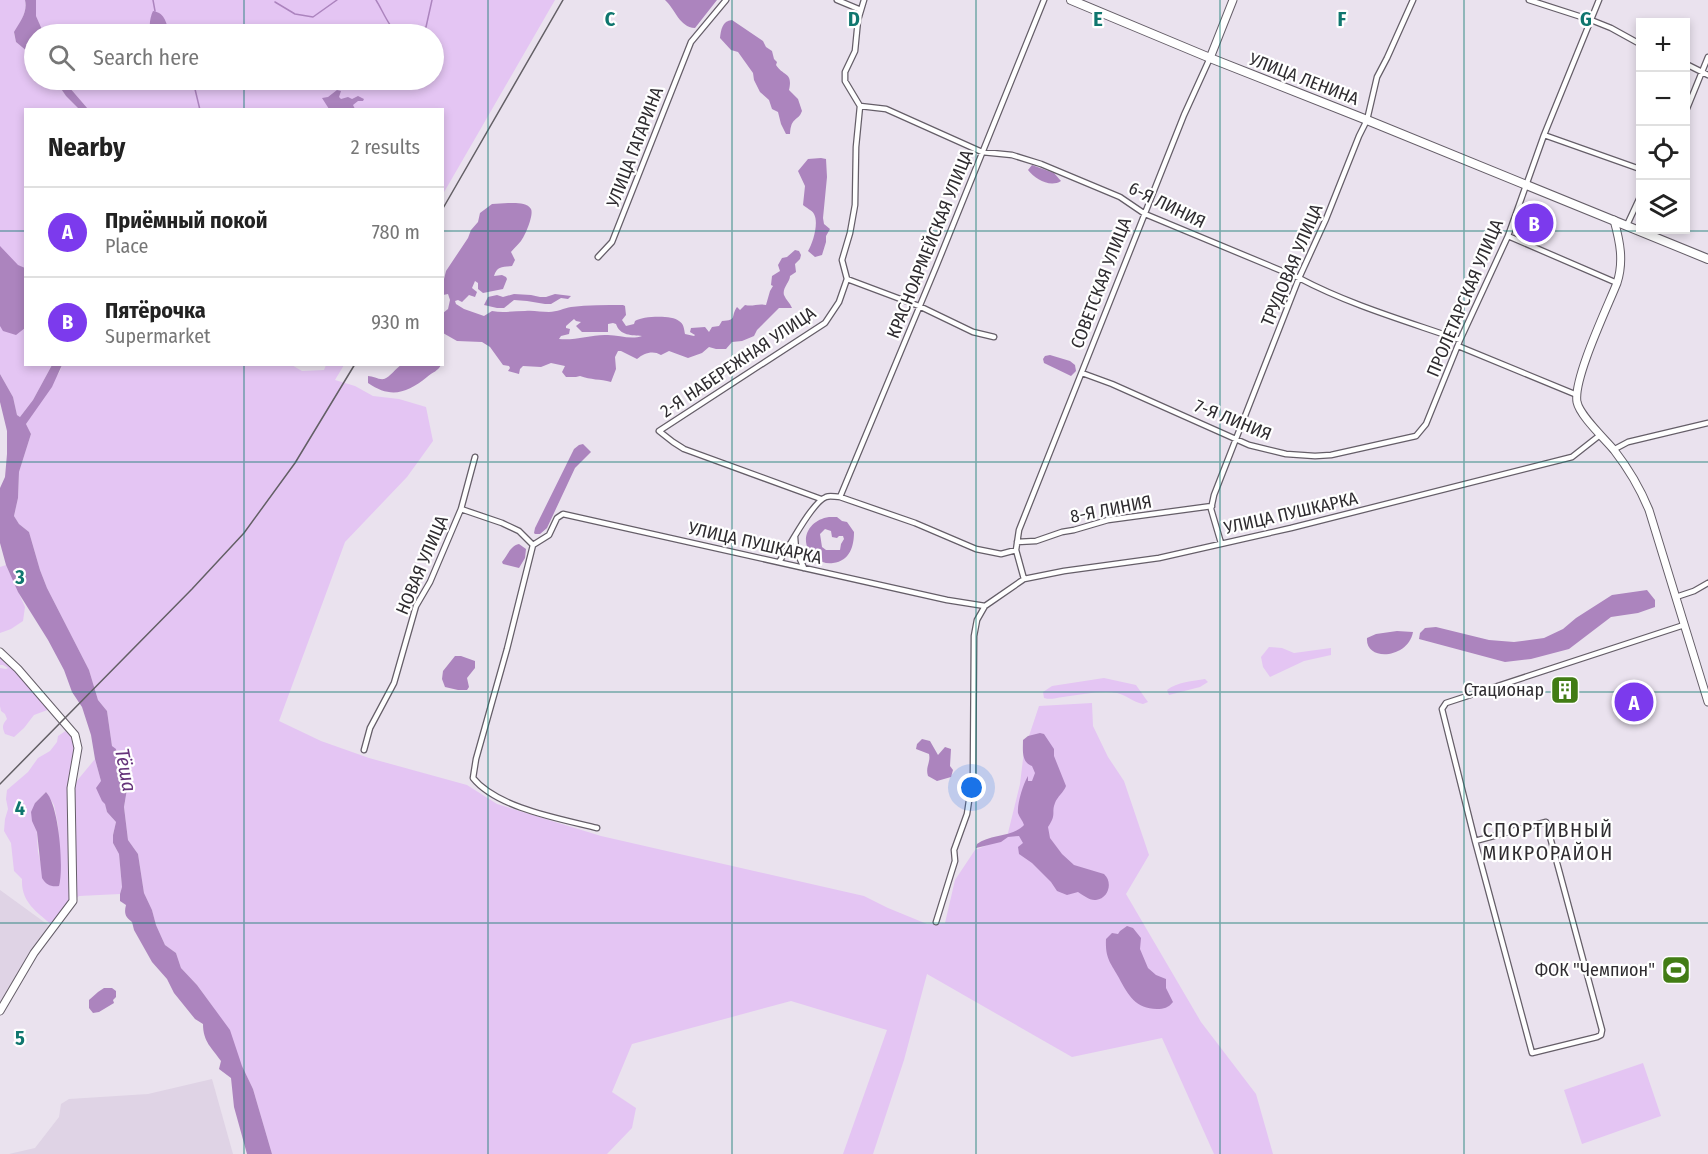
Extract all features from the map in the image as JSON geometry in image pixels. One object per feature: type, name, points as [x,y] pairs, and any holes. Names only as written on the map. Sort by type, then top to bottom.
[{"type":"main road","name":"УЛИЦА ЛЕНИНА","points":[[1071,0],[1708,259]]},
{"type":"street","name":"УЛИЦА ГАГАРИНА","points":[[598,257],[612,242],[691,42],[726,0]]},
{"type":"street","points":[[837,0],[861,10]]},
{"type":"street","points":[[860,105],[844,81],[845,72],[855,51],[858,20],[864,0]]},
{"type":"street","name":"КРАСНОАРМЕЙСКАЯ УЛИЦА","points":[[840,497],[1044,0]]},
{"type":"street","name":"СОВЕТСКАЯ УЛИЦА","points":[[1024,579],[1016,550],[1019,530],[1144,214],[1233,0]]},
{"type":"street","name":"ТРУДОВАЯ УЛИЦА","points":[[1212,506],[1214,495],[1299,278],[1367,120],[1377,77],[1413,0]]},
{"type":"street","points":[[1529,0],[1591,20],[1636,41]]},
{"type":"street","name":"ПРОЛЕТАРСКАЯ УЛИЦА","points":[[1416,436],[1426,424],[1460,340],[1508,236],[1544,135],[1599,0]]},
{"type":"street","points":[[1690,102],[1708,57]]},
{"type":"street","points":[[1690,66],[1708,75]]},
{"type":"street","name":"6-Я ЛИНИЯ","points":[[860,105],[886,109],[982,152],[1012,155],[1041,164],[1120,197],[1144,214],[1314,286],[1460,340]]},
{"type":"street","name":"2-Я НАБЕРЕЖНАЯ УЛИЦА","points":[[821,499],[684,449],[659,431],[825,323],[839,302],[847,279],[842,260],[855,205],[856,147],[860,105]]},
{"type":"street","points":[[1544,135],[1636,167]]},
{"type":"street","points":[[1627,225],[1636,207]]},
{"type":"street","points":[[1614,220],[1622,262],[1617,283],[1580,377],[1577,395],[1579,408],[1614,450],[1634,478],[1643,496],[1708,702]]},
{"type":"street","points":[[1508,236],[1617,283]]},
{"type":"street","points":[[847,279],[919,306],[973,332],[994,337]]},
{"type":"street","points":[[1458,346],[1577,395]]},
{"type":"street","name":"7-Я ЛИНИЯ","points":[[1082,373],[1249,445],[1286,454],[1315,456],[1331,454],[1416,436]]},
{"type":"street","points":[[1614,450],[1628,442],[1708,423]]},
{"type":"street","name":"УЛИЦА ПУШКАРКА","points":[[533,545],[549,535],[557,518],[563,514],[947,600],[985,606],[1024,579],[1159,558],[1290,528],[1572,457],[1600,435]]},
{"type":"street","name":"НОВАЯ УЛИЦА","points":[[364,750],[370,729],[394,683],[416,606],[430,582],[461,509],[475,457]]},
{"type":"street","points":[[779,562],[795,534],[821,499],[827,496],[840,497],[915,523],[976,549],[1001,554],[1016,550]]},
{"type":"street","points":[[1212,506],[1221,543]]},
{"type":"street","name":"8-Я ЛИНИЯ","points":[[1017,542],[1036,540],[1108,520],[1212,506]]},
{"type":"street","points":[[461,509],[519,531],[533,545],[507,650],[476,759],[473,778],[479,785],[521,807],[597,828]]},
{"type":"street","points":[[795,534],[796,550],[804,568]]},
{"type":"street","points":[[1676,597],[1708,583]]},
{"type":"street","points":[[936,922],[955,861],[954,850],[967,814],[973,774],[974,636],[977,620],[985,606]]},
{"type":"street","points":[[1475,841],[1546,822],[1602,1030],[1601,1035],[1532,1053],[1475,841],[1442,713],[1443,706],[1446,703],[1684,625]]},
{"type":"street","points":[[0,652],[63,720],[75,735],[78,748],[71,788],[73,901],[34,953],[0,1011]]},
{"type":"shaded area","points":[[0,0],[25,0],[24,13],[14,33],[16,42],[24,49],[24,90],[62,90],[78,108],[24,108],[24,366],[51,366],[33,400],[20,417],[17,415],[13,397],[0,374]]},
{"type":"shaded area","points":[[25,0],[36,0],[36,16],[40,24],[24,24],[24,49],[16,42],[14,32],[21,21]]},
{"type":"shaded area","points":[[36,0],[555,0],[444,192],[444,108],[87,108],[72,90],[444,90],[444,24],[40,24],[36,16]]},
{"type":"shaded area","points":[[665,0],[717,0],[695,28],[685,25]]},
{"type":"shaded area","points":[[153,11],[161,14],[166,24],[150,24]]},
{"type":"shaded area","points":[[732,20],[763,41],[772,51],[776,65],[789,77],[789,90],[798,99],[802,111],[793,122],[790,134],[786,134],[778,112],[772,109],[769,100],[760,92],[753,73],[738,52],[731,50],[720,38],[724,24]]},
{"type":"shaded area","points":[[62,90],[72,90],[87,108],[78,108]]},
{"type":"shaded area","points":[[337,90],[341,91],[339,97],[341,99],[348,97],[352,99],[358,96],[364,99],[353,105],[354,108],[328,108],[322,98],[328,97]]},
{"type":"shaded area","points":[[808,159],[826,159],[827,177],[823,218],[824,224],[830,229],[822,255],[815,257],[808,251],[815,233],[816,222],[813,213],[803,205],[805,186],[798,171]]},
{"type":"shaded area","points":[[1032,165],[1054,173],[1061,181],[1052,184],[1039,179],[1028,170]]},
{"type":"shaded area","points":[[508,203],[527,205],[532,212],[525,235],[511,252],[515,260],[512,266],[498,269],[495,273],[494,276],[502,275],[507,279],[503,289],[483,293],[478,289],[478,283],[475,281],[472,288],[477,292],[475,297],[469,295],[462,302],[455,301],[464,309],[484,316],[492,311],[549,312],[577,306],[623,305],[626,315],[622,320],[626,326],[644,318],[670,318],[682,324],[685,334],[694,336],[690,332],[691,328],[705,327],[709,332],[712,327],[719,326],[722,321],[732,319],[737,307],[740,310],[745,305],[766,305],[773,286],[771,285],[772,276],[780,271],[778,265],[782,258],[795,250],[799,251],[800,259],[795,264],[796,272],[790,276],[784,292],[792,308],[779,308],[754,336],[732,342],[726,349],[709,347],[702,353],[688,358],[669,351],[661,355],[652,352],[637,359],[618,351],[615,357],[616,369],[611,382],[580,376],[566,377],[562,372],[565,366],[551,363],[541,367],[523,366],[519,374],[508,371],[509,366],[503,365],[490,347],[482,342],[457,341],[444,334],[444,312],[448,309],[450,300],[448,294],[444,295],[446,271],[478,222],[480,213],[492,204]],"holes":[[[574,319],[581,322],[576,326],[582,332],[608,332],[608,324],[613,323],[623,333],[642,336],[602,335],[559,339],[569,334],[570,329],[566,326]]]},
{"type":"shaded area","points":[[0,246],[18,265],[24,268],[24,329],[16,335],[3,331],[0,326]]},
{"type":"shaded area","points":[[514,294],[540,297],[555,294],[571,296],[568,299],[561,298],[551,304],[514,300],[504,308],[484,305],[488,297]]},
{"type":"shaded area","points":[[1050,355],[1070,361],[1075,365],[1076,371],[1071,376],[1044,363],[1045,356]]},
{"type":"shaded area","points":[[51,366],[62,366],[52,387],[26,424],[31,434],[19,472],[18,498],[14,516],[19,524],[29,532],[47,588],[89,670],[98,700],[107,711],[112,746],[116,749],[121,781],[127,789],[124,807],[128,840],[138,854],[144,893],[156,925],[165,945],[176,953],[181,968],[197,985],[230,1030],[242,1066],[253,1089],[272,1154],[247,1154],[234,1107],[231,1078],[219,1069],[221,1061],[206,1040],[203,1024],[195,1019],[152,962],[132,922],[126,915],[126,905],[120,901],[122,887],[119,854],[113,843],[116,822],[107,812],[96,788],[101,781],[82,707],[72,692],[64,670],[48,640],[18,592],[6,565],[0,543],[0,488],[5,477],[7,431],[0,402],[0,374],[13,397],[17,415],[20,417],[33,400]]},
{"type":"shaded area","points":[[62,366],[293,366],[302,371],[324,370],[326,366],[343,366],[335,380],[355,386],[373,396],[399,399],[426,407],[433,441],[407,477],[345,542],[279,721],[321,741],[369,758],[467,785],[497,804],[601,836],[864,896],[927,924],[945,923],[955,880],[975,850],[1007,837],[1020,784],[1024,751],[1039,706],[1092,703],[1093,726],[1108,757],[1124,781],[1149,855],[1126,894],[1201,1022],[1256,1094],[1273,1154],[1214,1154],[1162,1038],[1072,1057],[927,974],[904,1060],[873,1154],[843,1154],[887,1030],[791,1001],[632,1044],[612,1092],[636,1108],[632,1128],[607,1154],[272,1154],[253,1089],[213,1007],[181,968],[176,953],[165,945],[156,925],[144,893],[138,854],[128,840],[124,807],[127,789],[121,781],[112,746],[107,711],[98,700],[89,670],[47,588],[29,532],[19,524],[14,516],[18,498],[19,472],[31,434],[26,424]]},
{"type":"shaded area","points":[[400,366],[440,366],[420,383],[399,392],[384,391],[368,383],[368,376],[384,379]]},
{"type":"shaded area","points":[[583,444],[591,452],[575,468],[547,528],[540,534],[535,534],[535,528],[574,449]]},
{"type":"shaded area","points":[[837,517],[847,522],[854,532],[850,552],[839,562],[819,561],[807,545],[807,533],[815,522]],"holes":[[[825,529],[831,531],[832,537],[843,536],[840,550],[826,550],[822,547],[820,534]]]},
{"type":"shaded area","points":[[519,544],[526,549],[525,558],[519,568],[503,564],[502,562],[511,549]]},
{"type":"shaded area","points":[[6,565],[25,607],[23,621],[0,633],[0,567]]},
{"type":"shaded area","points":[[1647,590],[1655,600],[1655,607],[1638,613],[1611,617],[1569,649],[1531,659],[1505,662],[1419,639],[1420,633],[1425,628],[1436,627],[1489,640],[1514,642],[1544,638],[1563,629],[1612,595]]},
{"type":"shaded area","points":[[1397,631],[1413,632],[1410,641],[1396,652],[1379,654],[1368,646],[1367,638],[1376,634]]},
{"type":"shaded area","points":[[1269,647],[1282,648],[1294,653],[1331,648],[1331,655],[1304,661],[1270,677],[1263,667],[1261,657]]},
{"type":"shaded area","points":[[455,656],[475,661],[475,668],[467,678],[469,687],[467,690],[445,687],[442,679],[443,671]]},
{"type":"shaded area","points":[[0,657],[50,709],[34,715],[14,737],[5,734],[3,728],[7,719],[0,706],[0,668],[8,668],[0,665]]},
{"type":"shaded area","points":[[1104,678],[1136,685],[1148,702],[1143,704],[1110,692],[1044,698],[1043,692],[1052,686]]},
{"type":"shaded area","points":[[1205,679],[1208,682],[1200,687],[1169,695],[1167,690],[1180,684]]},
{"type":"shaded area","points":[[67,730],[70,731],[74,745],[72,898],[52,925],[27,900],[22,887],[22,879],[14,871],[11,843],[4,831],[8,809],[7,790],[28,772],[38,758],[50,751],[57,742],[58,736]],"holes":[[[46,792],[54,805],[58,825],[60,862],[42,878],[35,803]]]},
{"type":"shaded area","points":[[1040,733],[1044,734],[1054,749],[1054,756],[1066,786],[1054,806],[1048,827],[1050,838],[1074,865],[1107,877],[1109,885],[1107,893],[1100,899],[1091,900],[1078,892],[1067,895],[1057,891],[1032,863],[1019,854],[1018,847],[1023,843],[1019,836],[1008,837],[1001,842],[976,848],[977,844],[988,838],[1014,832],[1024,825],[1018,813],[1019,799],[1028,776],[1028,781],[1032,781],[1035,773],[1032,766],[1024,759],[1023,740]]},
{"type":"shaded area","points":[[922,739],[930,741],[938,755],[945,747],[951,749],[950,766],[953,770],[951,777],[937,781],[928,776],[929,754],[916,749]]},
{"type":"shaded area","points":[[95,759],[107,812],[116,822],[113,843],[119,854],[122,887],[120,894],[79,896],[73,901],[71,788]]},
{"type":"shaded area","points":[[46,792],[57,823],[61,866],[59,886],[49,885],[42,878],[37,832],[32,821],[31,812],[35,803]]},
{"type":"shaded area","points":[[0,890],[51,927],[0,1007]]},
{"type":"shaded area","points":[[1127,926],[1133,928],[1141,938],[1140,949],[1148,968],[1156,975],[1166,979],[1166,988],[1173,1002],[1166,1008],[1143,1007],[1138,1004],[1126,990],[1109,960],[1106,939],[1112,933],[1118,934]]},
{"type":"shaded area","points":[[104,988],[112,988],[116,991],[114,1003],[93,1013],[89,1008],[89,1000]]},
{"type":"shaded area","points":[[1643,1063],[1661,1116],[1582,1144],[1564,1090]]},
{"type":"shaded area","points":[[212,1079],[233,1154],[9,1154],[35,1148],[59,1117],[61,1104],[69,1099],[148,1094]]},
{"type":"waterway","points":[[153,0],[155,11]]},
{"type":"waterway","points":[[275,2],[295,14],[313,17],[337,0]]},
{"type":"waterway","points":[[376,0],[389,24]]},
{"type":"waterway","points":[[427,24],[432,0]]},
{"type":"waterway","points":[[195,90],[200,108]]},
{"type":"railway","points":[[444,207],[563,0]]},
{"type":"railway","points":[[0,784],[244,533],[295,463],[354,366]]},
{"type":"place","name":"Пятёрочка","points":[[1534,223]]},
{"type":"place","name":"Стационар","points":[[1565,690]]},
{"type":"place","name":"Приёмный покой","points":[[1634,702]]},
{"type":"place","name":"ФОК \"Чемпион\"","points":[[1676,970]]},
{"type":"district","name":"СПОРТИВНЫЙ МИКРОРАЙОН","points":[[1548,842]]},
{"type":"water label","name":"Тёша","points":[[126,770]]}]
